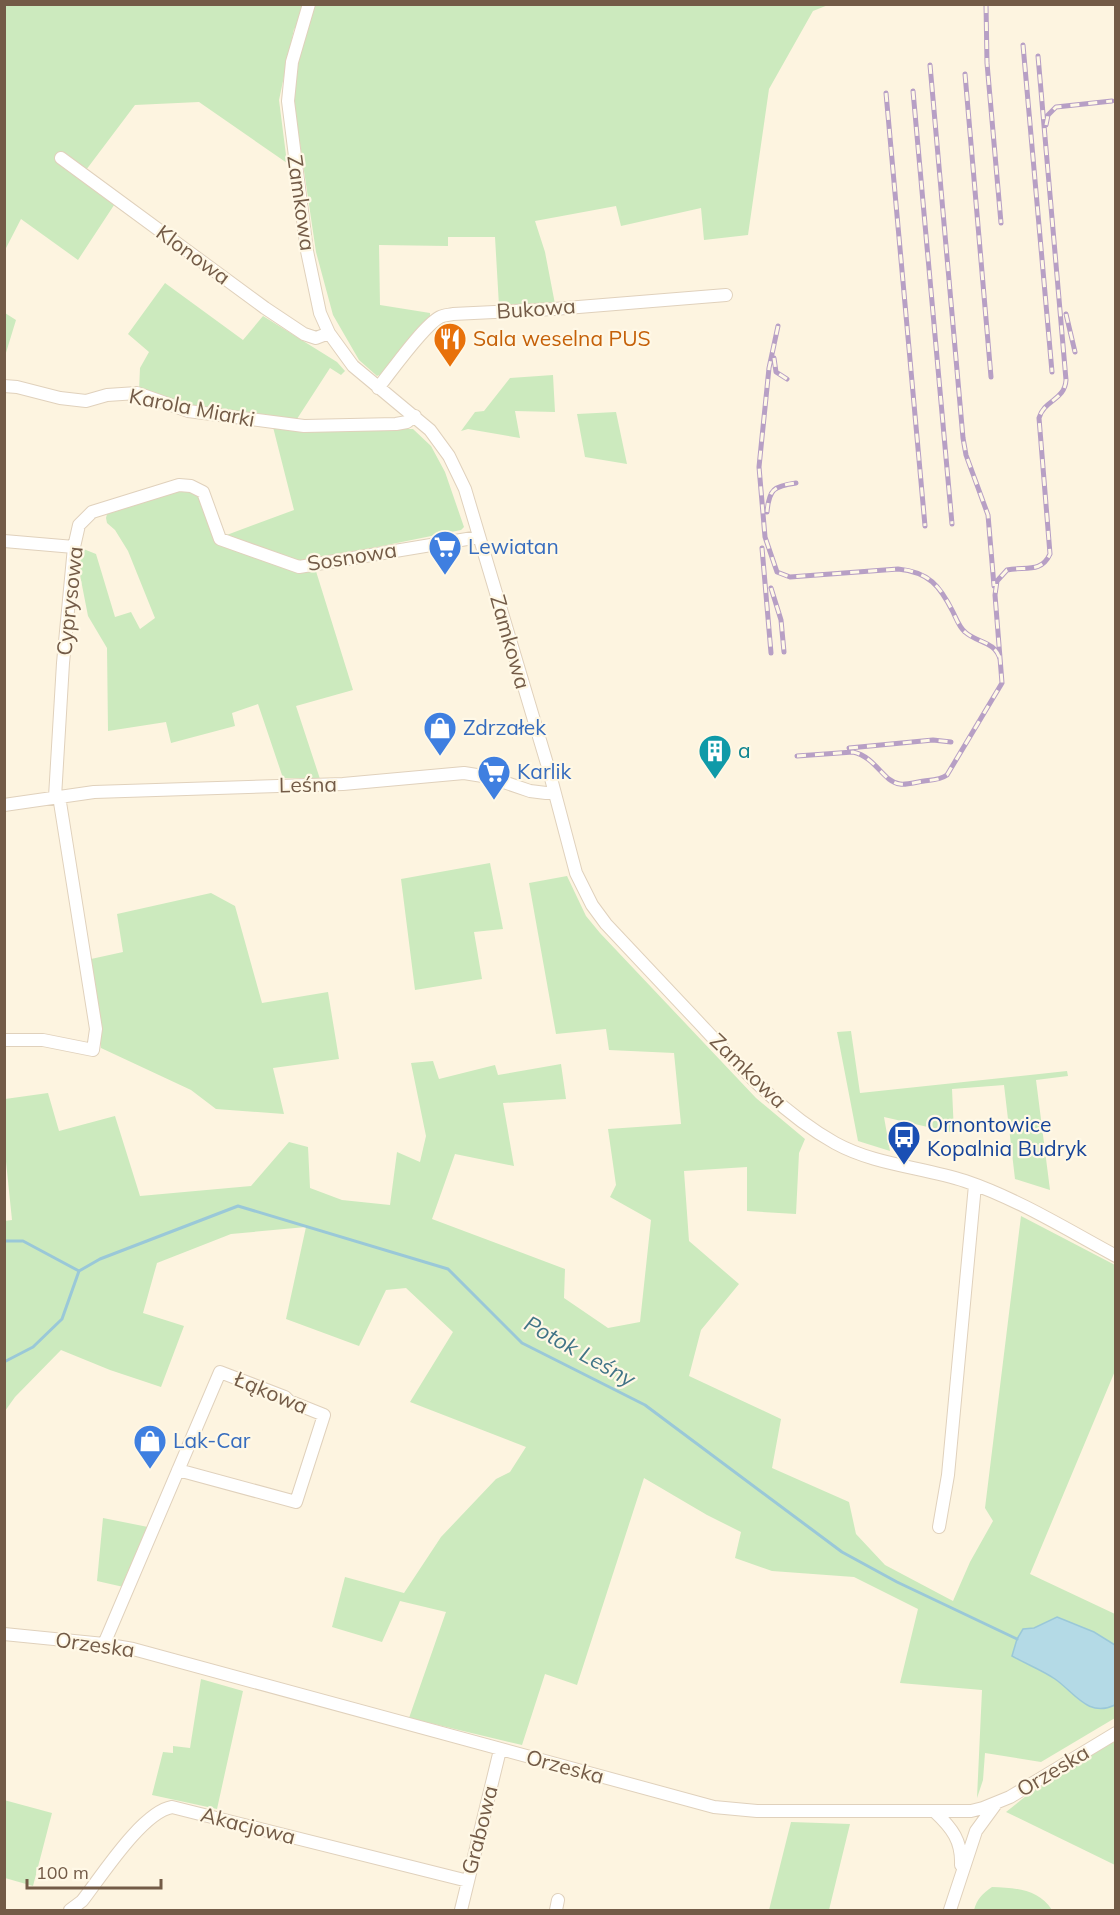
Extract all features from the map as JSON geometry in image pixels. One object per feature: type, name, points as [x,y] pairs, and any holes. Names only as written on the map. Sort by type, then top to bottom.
[{"type":"street","name":"Zamkowa","points":[[309,4],[292,62],[288,101],[307,250],[320,313],[329,333],[353,366],[415,416],[439,441],[453,463],[465,489],[576,873],[592,905],[606,924],[760,1086],[814,1130],[857,1154],[975,1185],[1016,1202],[1116,1256]]},
{"type":"street","name":"Klonowa","points":[[61,158],[256,302],[304,334],[315,338],[329,333]]},
{"type":"street","name":"Bukowa","points":[[378,388],[432,323],[441,316],[726,295]]},
{"type":"street","name":"Karola Miarki","points":[[4,386],[86,401],[107,395],[137,393],[188,411],[304,426],[396,424],[407,422],[415,416]]},
{"type":"street","name":"Cyprysowa","points":[[57,797],[63,663],[74,547],[79,525],[92,512],[179,485],[190,486]]},
{"type":"street","name":"Sosnowa","points":[[190,486],[203,492],[219,539],[299,567],[479,537]]},
{"type":"street","points":[[4,541],[74,547]]},
{"type":"street","name":"Leśna","points":[[4,805],[113,791],[344,784],[464,773],[489,777],[530,791],[546,794],[554,792]]},
{"type":"street","points":[[4,1040],[43,1040],[93,1050],[96,1029],[57,797]]},
{"type":"street","points":[[939,1527],[948,1475],[975,1185]]},
{"type":"street","name":"Łąkowa","points":[[104,1644],[178,1470],[220,1372],[324,1415],[296,1502],[178,1470]]},
{"type":"street","name":"Orzeska","points":[[4,1634],[133,1649],[714,1807],[758,1811],[966,1811],[995,1804],[1116,1733]]},
{"type":"street","name":"Grabowa","points":[[461,1911],[500,1750]]},
{"type":"street","points":[[935,1812],[955,1835],[963,1840],[969,1840],[995,1804]]},
{"type":"street","name":"Akacjowa","points":[[70,1911],[82,1901],[143,1823],[160,1811],[172,1807],[468,1881]]},
{"type":"street","points":[[950,1911],[975,1833],[976,1820],[966,1811],[956,1820],[955,1835],[960,1847],[962,1873]]},
{"type":"green space","points":[[5,5],[828,5],[813,11],[769,89],[748,235],[704,240],[701,208],[621,226],[616,206],[535,221],[545,252],[555,304],[499,306],[495,237],[448,237],[448,246],[379,245],[380,305],[430,313],[430,318],[420,326],[384,373],[377,376],[359,360],[333,315],[316,252],[294,103],[297,65],[311,15],[294,29],[279,100],[287,163],[199,102],[135,105],[83,174],[118,199],[78,260],[21,219],[5,250]]},
{"type":"green space","points":[[165,283],[243,340],[263,316],[337,362],[345,371],[341,375],[330,368],[295,422],[183,407],[139,391],[140,368],[149,352],[128,334]]},
{"type":"green space","points":[[5,313],[16,320],[5,356]]},
{"type":"green space","points":[[553,375],[555,412],[515,411],[520,438],[468,429],[461,431],[475,412],[484,411],[510,378]]},
{"type":"green space","points":[[616,412],[627,464],[585,457],[577,414]]},
{"type":"green space","points":[[273,427],[305,432],[311,429],[413,429],[431,446],[445,472],[464,527],[461,530],[298,563],[224,536],[294,510]]},
{"type":"green space","points":[[190,489],[199,495],[214,537],[315,568],[353,690],[296,706],[320,779],[283,778],[258,704],[232,713],[235,726],[171,743],[166,722],[108,731],[107,648],[88,616],[80,575],[81,548],[96,554],[115,617],[131,612],[140,629],[155,618],[128,551],[115,530],[107,523],[108,510],[175,490]]},
{"type":"green space","points":[[490,863],[503,929],[474,932],[482,979],[415,990],[401,879]]},
{"type":"green space","points":[[567,876],[586,916],[600,933],[756,1098],[805,1139],[799,1153],[796,1214],[747,1211],[747,1167],[684,1171],[689,1241],[739,1284],[701,1330],[689,1376],[781,1419],[772,1468],[849,1502],[856,1534],[885,1565],[953,1601],[970,1562],[993,1521],[985,1508],[1021,1216],[1115,1265],[1115,1371],[1030,1574],[1115,1614],[1115,1645],[1094,1632],[1057,1617],[1034,1628],[1023,1629],[1012,1656],[1055,1679],[1089,1706],[1105,1708],[1115,1705],[1115,1718],[1041,1762],[985,1753],[983,1780],[977,1798],[982,1690],[900,1683],[918,1609],[854,1577],[772,1571],[735,1558],[741,1532],[644,1478],[577,1685],[545,1674],[522,1745],[409,1718],[446,1612],[400,1601],[382,1642],[332,1627],[345,1577],[404,1593],[441,1537],[496,1479],[510,1472],[526,1447],[410,1402],[453,1332],[406,1288],[386,1290],[359,1346],[286,1319],[306,1227],[231,1234],[157,1263],[143,1313],[184,1326],[161,1387],[61,1350],[15,1397],[5,1411],[4,1221],[12,1220],[5,1152],[5,1099],[48,1093],[59,1131],[115,1116],[140,1196],[251,1186],[289,1142],[308,1147],[310,1188],[342,1200],[390,1205],[397,1152],[420,1162],[426,1136],[411,1063],[433,1061],[439,1079],[495,1065],[498,1075],[561,1064],[566,1099],[503,1103],[514,1166],[455,1154],[432,1219],[565,1269],[564,1298],[608,1328],[640,1322],[651,1220],[610,1197],[616,1185],[608,1129],[681,1124],[674,1053],[609,1050],[606,1029],[556,1034],[529,883]]},
{"type":"green space","points":[[211,893],[235,906],[262,1003],[328,992],[339,1059],[273,1068],[284,1114],[216,1109],[191,1090],[101,1048],[91,959],[123,952],[117,914]]},
{"type":"green space","points":[[851,1031],[860,1093],[1067,1071],[1068,1076],[1036,1080],[1050,1190],[1015,1179],[1004,1085],[952,1089],[954,1133],[884,1117],[890,1151],[858,1141],[837,1032]]},
{"type":"green space","points":[[103,1518],[153,1528],[128,1588],[97,1581]]},
{"type":"green space","points":[[201,1679],[243,1691],[217,1809],[152,1795],[163,1752],[173,1753],[173,1746],[190,1748]]},
{"type":"green space","points":[[1115,1740],[1115,1865],[1006,1812],[1026,1796]]},
{"type":"green space","points":[[4,1800],[52,1813],[33,1886],[5,1878]]},
{"type":"green space","points":[[791,1822],[850,1824],[829,1910],[769,1910]]},
{"type":"green space","points":[[992,1887],[1026,1891],[1040,1898],[1052,1910],[974,1910],[980,1897]]},
{"type":"water","points":[[1057,1617],[1094,1632],[1115,1645],[1115,1705],[1105,1708],[1089,1706],[1055,1679],[1012,1656],[1023,1629],[1034,1628]]},
{"type":"waterway","name":"Potok Leśny","points":[[4,1241],[23,1241],[79,1271],[100,1259],[238,1206],[448,1269],[522,1343],[645,1405],[842,1552],[897,1582],[1017,1639]]},
{"type":"waterway","points":[[4,1362],[33,1347],[62,1319],[79,1271]]},
{"type":"railway","points":[[986,4],[987,63],[1001,223]]},
{"type":"railway","points":[[1023,45],[1052,372]]},
{"type":"railway","points":[[797,756],[853,752],[868,759],[889,779],[900,784],[936,780],[947,775],[1002,683],[995,595],[997,581],[1007,570],[1037,567],[1050,554],[1039,418],[1045,407],[1062,392],[1066,380],[1038,56]]},
{"type":"railway","points":[[930,65],[963,438],[966,455],[988,515],[994,586]]},
{"type":"railway","points":[[965,74],[991,377]]},
{"type":"railway","points":[[913,91],[952,524]]},
{"type":"railway","points":[[886,93],[925,526]]},
{"type":"railway","points":[[1046,125],[1048,115],[1056,107],[1112,101]]},
{"type":"railway","points":[[1066,314],[1075,352]]},
{"type":"railway","points":[[778,326],[769,368],[759,467],[765,537],[777,572],[790,577],[898,569],[918,573],[938,588],[963,630],[970,636],[990,645],[998,653],[1000,659]]},
{"type":"railway","points":[[774,358],[776,372],[787,379]]},
{"type":"railway","points":[[767,512],[769,498],[774,490],[796,483]]},
{"type":"railway","points":[[762,548],[771,653]]},
{"type":"railway","points":[[771,588],[781,620],[784,652]]},
{"type":"railway","points":[[849,748],[933,740],[951,742]]},
{"type":"place","name":"Sala weselna PUS","points":[[450,368]]},
{"type":"place","name":"Lewiatan","points":[[445,576]]},
{"type":"place","name":"Zdrzałek","points":[[440,757]]},
{"type":"place","name":"a","points":[[715,780]]},
{"type":"place","name":"Karlik","points":[[494,801]]},
{"type":"place","name":"Ornontowice Kopalnia Budryk","points":[[904,1166]]},
{"type":"place","name":"Lak-Car","points":[[150,1470]]}]
